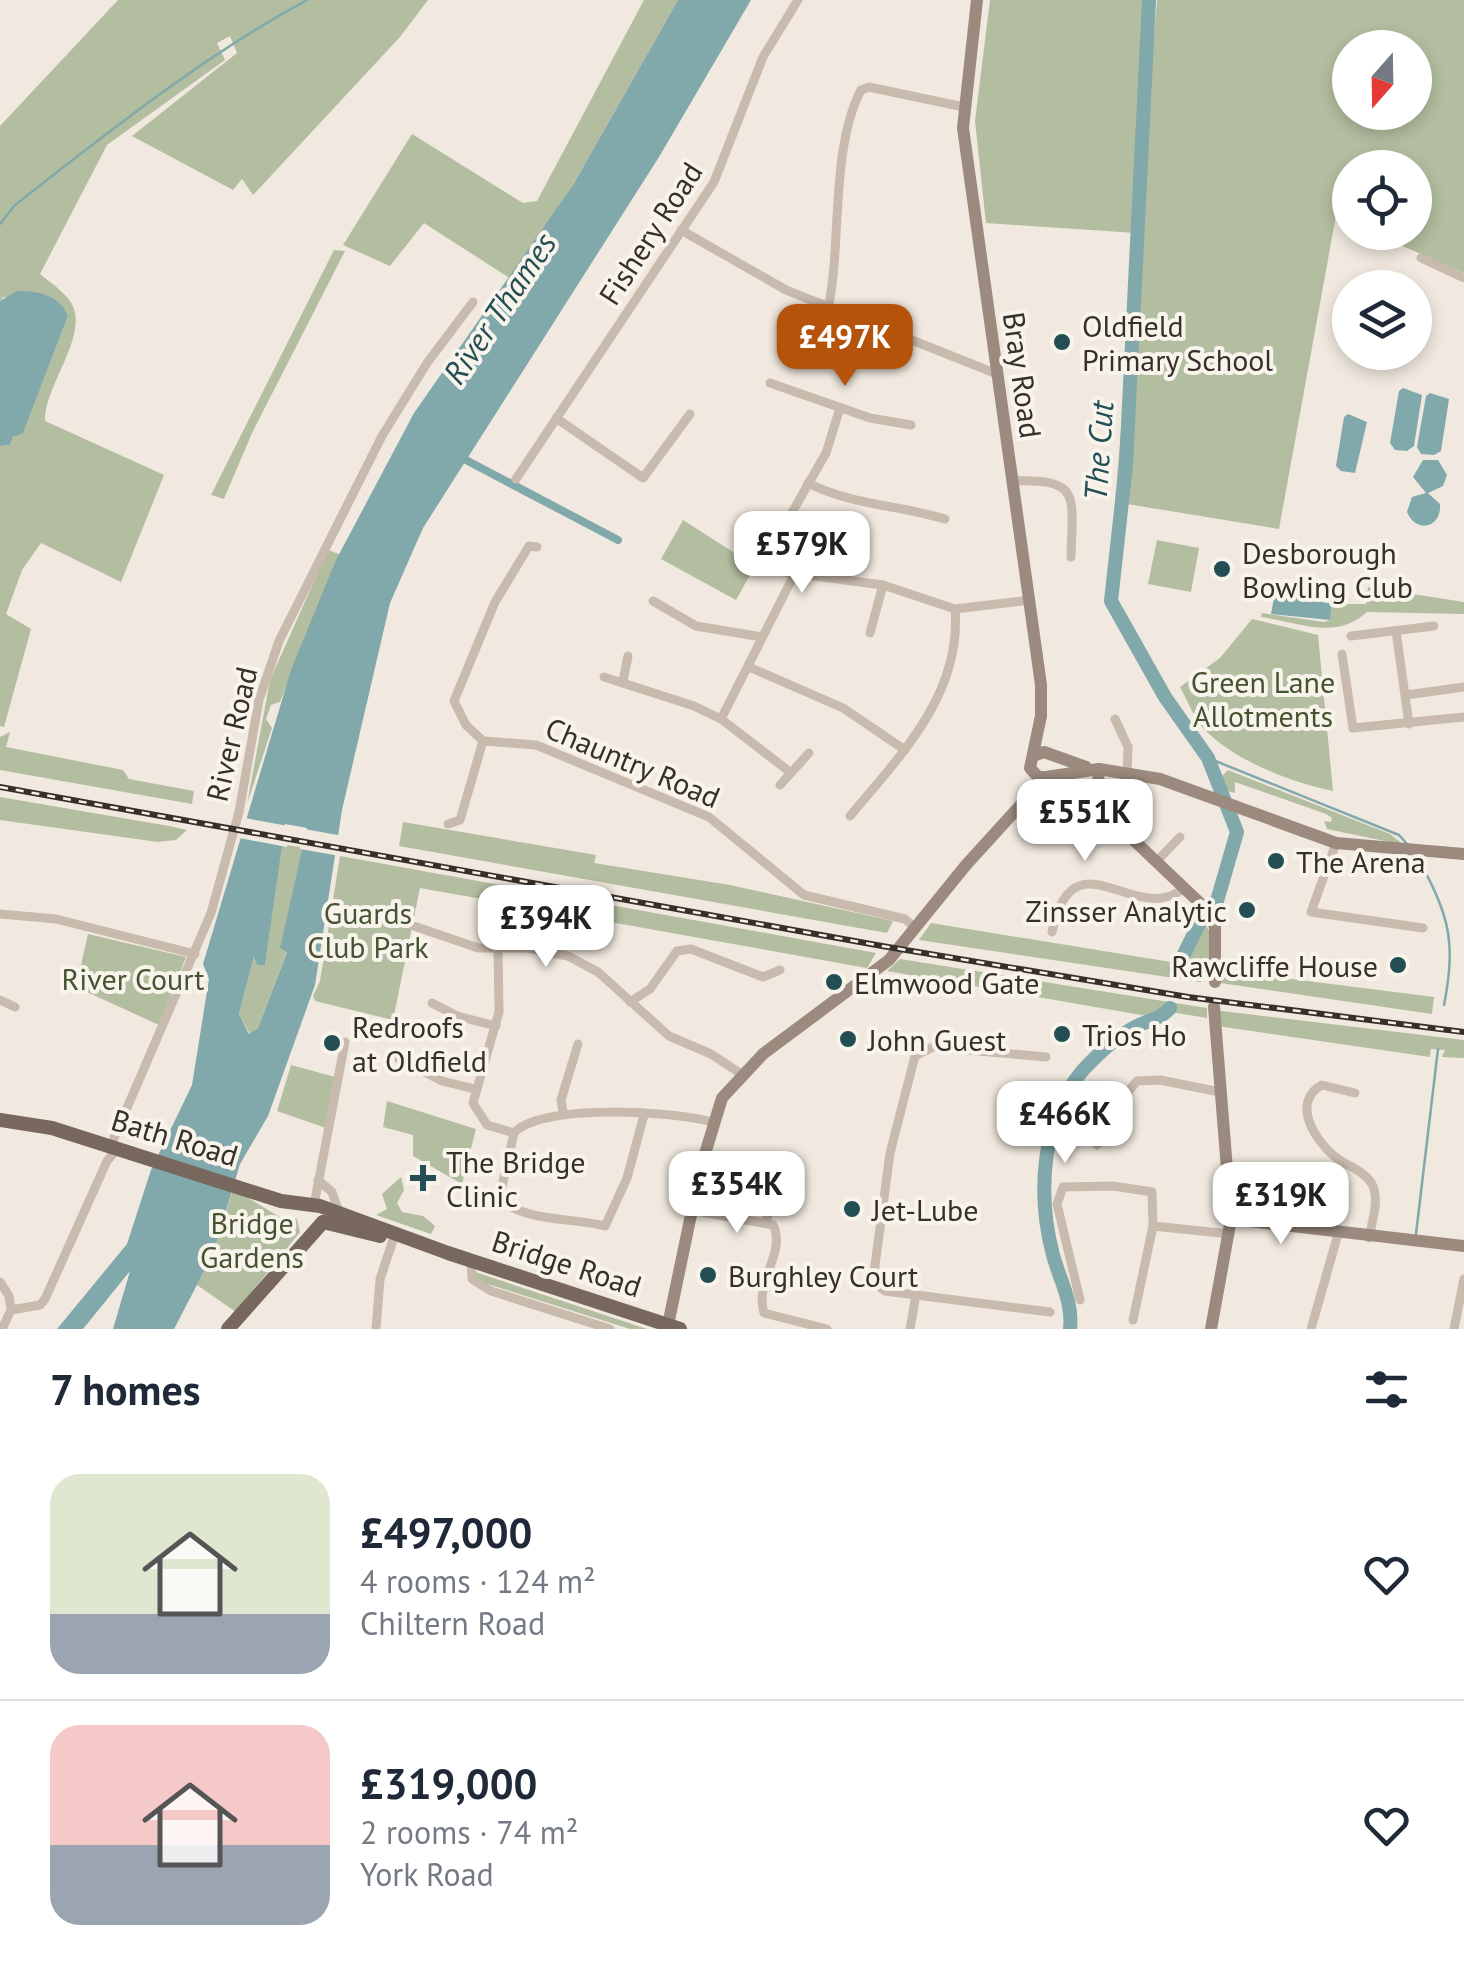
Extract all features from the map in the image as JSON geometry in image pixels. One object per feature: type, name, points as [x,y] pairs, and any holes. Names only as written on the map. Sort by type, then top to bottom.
[{"type":"main road","name":"Bray Road","points":[[977,0],[964,107],[966,154],[1041,685],[1032,772]]},
{"type":"main road","points":[[1039,728],[1050,756],[1045,779]]},
{"type":"main road","points":[[1033,756],[1050,756],[1200,791],[1336,843],[1464,854]]},
{"type":"main road","points":[[670,1328],[690,1210],[712,1122],[722,1098],[743,1075],[878,967],[902,930],[924,920],[1026,796],[1045,779],[1099,769]]},
{"type":"main road","points":[[1099,769],[1097,798],[1102,810],[1202,905],[1215,926],[1215,982]]},
{"type":"main road","points":[[1026,796],[1032,772],[1045,779]]},
{"type":"main road","points":[[1211,1329],[1230,1227],[1214,1007]]},
{"type":"main road","name":"Bath Road","points":[[0,1109],[318,1215]]},
{"type":"main road","name":"Bath Road","points":[[0,1120],[52,1128]]},
{"type":"main road","points":[[228,1329],[307,1236],[318,1215],[393,1240],[440,1250]]},
{"type":"main road","name":"Bridge Road","points":[[318,1215],[440,1250],[670,1328]]},
{"type":"main road","points":[[1230,1227],[1464,1246]]},
{"type":"street","name":"Fishery Road","points":[[516,479],[726,161],[763,57],[798,0]]},
{"type":"street","points":[[828,308],[835,221],[851,121],[861,90],[868,87],[964,107]]},
{"type":"street","points":[[681,230],[733,262],[828,308],[998,374]]},
{"type":"street","points":[[1421,258],[1464,278]]},
{"type":"street","name":"River Road","points":[[11,1310],[40,1306],[45,1300],[105,1167],[119,1147],[211,913],[239,812],[259,700],[279,642],[382,436],[427,363],[472,302]]},
{"type":"street","points":[[770,383],[840,408],[911,425]]},
{"type":"street","points":[[840,408],[826,453],[774,544],[784,572],[883,585],[955,610],[1030,600]]},
{"type":"street","points":[[556,418],[643,478],[690,414]]},
{"type":"street","points":[[1012,481],[1050,479],[1066,489],[1072,503],[1072,557]]},
{"type":"street","points":[[808,483],[856,502],[898,505],[946,518]]},
{"type":"street","points":[[448,824],[460,820],[482,741],[466,725],[454,701],[495,602],[530,546],[537,548]]},
{"type":"street","points":[[721,720],[794,575]]},
{"type":"street","points":[[870,633],[883,585]]},
{"type":"street","points":[[653,601],[696,626],[762,637]]},
{"type":"street","points":[[850,816],[924,727],[951,665],[955,610]]},
{"type":"street","points":[[1350,636],[1434,626]]},
{"type":"street","points":[[1396,631],[1408,724]]},
{"type":"street","points":[[1342,654],[1352,727],[1464,717]]},
{"type":"street","points":[[623,681],[628,656]]},
{"type":"street","points":[[750,667],[844,708],[905,750]]},
{"type":"street","points":[[604,677],[721,720],[790,772]]},
{"type":"street","points":[[1406,695],[1464,687]]},
{"type":"street","points":[[1114,720],[1128,748],[1128,773]]},
{"type":"street","name":"Chauntry Road","points":[[482,741],[536,745],[709,817],[804,895],[903,918],[914,926]]},
{"type":"street","points":[[780,785],[809,753]]},
{"type":"street","points":[[1156,862],[1180,837]]},
{"type":"street","points":[[1336,843],[1311,912],[1422,928]]},
{"type":"street","points":[[1052,932],[1058,902],[1070,889],[1086,883],[1153,898],[1170,898],[1184,888]]},
{"type":"street","points":[[0,914],[56,919],[194,954]]},
{"type":"street","points":[[412,925],[468,946],[568,956],[598,972],[669,1036],[711,1054],[743,1075]]},
{"type":"street","points":[[498,948],[496,1026],[472,1104],[480,1120],[514,1133]]},
{"type":"street","points":[[630,1002],[650,989],[677,951],[691,949],[763,977],[780,970]]},
{"type":"street","points":[[0,1000],[15,1008]]},
{"type":"street","points":[[432,1003],[456,1016],[496,1026]]},
{"type":"street","points":[[318,1215],[318,1180],[346,1042]]},
{"type":"street","points":[[563,1112],[560,1100],[578,1044]]},
{"type":"street","points":[[1046,1058],[933,1048],[912,1063],[890,1153],[874,1272],[877,1285],[885,1291],[1050,1312]]},
{"type":"street","points":[[399,1058],[442,1081],[475,1089]]},
{"type":"street","points":[[1102,1140],[1137,1081],[1160,1080],[1220,1092]]},
{"type":"street","points":[[1355,1092],[1322,1085],[1313,1090],[1305,1106],[1307,1118],[1328,1151],[1373,1185],[1376,1197],[1369,1238]]},
{"type":"street","points":[[644,1115],[628,1178],[604,1226],[568,1216],[530,1214],[503,1201],[501,1190],[514,1133],[521,1125],[563,1112],[679,1114],[712,1122]]},
{"type":"street","points":[[318,1180],[332,1192],[318,1215]]},
{"type":"street","points":[[1080,1300],[1056,1204],[1063,1187],[1113,1186],[1152,1192],[1153,1226],[1133,1320]]},
{"type":"street","points":[[770,1192],[767,1220],[778,1238],[762,1284],[764,1313],[827,1328]]},
{"type":"street","points":[[690,1210],[767,1220]]},
{"type":"street","points":[[1153,1226],[1230,1227]]},
{"type":"street","points":[[1311,1329],[1338,1234]]},
{"type":"street","points":[[376,1329],[380,1279],[393,1240]]},
{"type":"street","points":[[471,1261],[472,1279],[491,1291],[610,1329]]},
{"type":"street","points":[[1454,1329],[1464,1279]]},
{"type":"street","points":[[0,1282],[10,1296],[11,1310],[2,1329]]},
{"type":"street","points":[[910,1329],[916,1295]]},
{"type":"green space","points":[[118,0],[428,0],[400,37],[253,195],[242,179],[233,190],[132,136],[237,53],[230,36],[217,43],[225,60],[107,145],[40,274],[67,297],[75,314],[71,343],[45,421],[164,475],[121,582],[41,543],[22,570],[6,614],[31,629],[4,727],[0,726],[0,446],[10,445],[13,437],[23,432],[68,316],[4,297],[0,301],[0,126]]},
{"type":"green space","points":[[644,0],[678,0],[573,185],[511,279],[424,223],[390,266],[343,245],[412,134],[523,203],[537,201]]},
{"type":"green space","points":[[990,0],[1144,0],[1136,233],[986,223],[975,121]]},
{"type":"green space","points":[[1157,0],[1464,0],[1464,273],[1412,250],[1432,250],[1432,150],[1332,150],[1332,238],[1279,529],[1115,502]]},
{"type":"green space","points":[[334,250],[345,251],[252,433],[224,499],[211,495]]},
{"type":"green space","points":[[683,520],[755,566],[736,600],[661,559]]},
{"type":"green space","name":"Desborough Bowling Club","points":[[1157,540],[1199,548],[1191,592],[1148,584]]},
{"type":"green space","points":[[328,550],[339,554],[280,702],[271,705],[266,719],[272,728],[247,804],[270,680]]},
{"type":"green space","points":[[1368,587],[1464,602],[1464,614],[1367,612],[1355,621],[1330,628],[1261,617],[1262,613],[1324,622],[1330,620],[1332,604],[1366,604]]},
{"type":"green space","name":"Green Lane Allotments","points":[[1252,619],[1318,635],[1333,791],[1281,776],[1231,751],[1200,725],[1180,687],[1220,658]]},
{"type":"green space","points":[[10,732],[6,747],[123,770],[129,779],[194,791],[192,804],[0,770],[0,737]]},
{"type":"green space","points":[[1228,770],[1390,834],[1404,845],[1327,829],[1324,821],[1331,822],[1332,818],[1326,814],[1235,782],[1235,793],[1228,791],[1221,777]]},
{"type":"green space","points":[[0,797],[187,830],[176,840],[158,842],[0,820]]},
{"type":"green space","points":[[403,822],[596,855],[594,863],[730,885],[893,921],[887,933],[399,846]]},
{"type":"green space","points":[[281,844],[305,848],[287,951],[258,1028],[250,1034],[239,1014],[254,956],[265,965]]},
{"type":"green space","name":"Guards Club Park","points":[[340,856],[876,953],[867,968],[420,888],[393,1020],[315,1001],[313,996],[320,981]]},
{"type":"green space","points":[[931,923],[1171,962],[1194,925],[1204,924],[1214,945],[1201,982],[919,940]]},
{"type":"green space","name":"River Court","points":[[88,934],[186,957],[159,1025],[76,987]]},
{"type":"green space","points":[[900,959],[1207,1008],[1207,1018],[1177,1013],[1147,1016],[887,971]]},
{"type":"green space","points":[[1221,970],[1434,997],[1432,1014],[1220,983]]},
{"type":"green space","points":[[1214,1010],[1464,1040],[1464,1058],[1442,1057],[1445,1050],[1431,1049],[1430,1057],[1217,1026]]},
{"type":"green space","points":[[291,1065],[335,1077],[326,1128],[277,1111]]},
{"type":"green space","points":[[387,1101],[476,1129],[462,1184],[413,1156],[413,1135],[383,1127]]},
{"type":"green space","points":[[401,1177],[404,1190],[397,1203],[402,1212],[423,1216],[435,1226],[431,1234],[376,1215],[387,1209],[382,1194]]},
{"type":"green space","name":"Bridge Gardens","points":[[233,1189],[283,1219],[297,1219],[300,1232],[236,1312],[197,1285],[213,1254]]},
{"type":"green space","points":[[472,1271],[647,1329],[630,1329],[478,1281]]},
{"type":"water","name":"River Thames","points":[[678,0],[751,0],[659,157],[423,528],[390,603],[342,810],[315,985],[268,1116],[240,1164],[213,1254],[174,1329],[113,1329],[130,1271],[83,1329],[57,1329],[127,1244],[151,1170],[192,1085],[209,979],[203,964],[291,670],[336,560],[414,413],[573,185]],"holes":[[[285,824],[307,828],[280,948],[287,952],[258,1028],[249,1034],[239,1014],[254,956],[257,965],[265,965]]]},
{"type":"water","points":[[17,291],[48,296],[60,303],[68,316],[23,433],[13,437],[10,445],[0,446],[0,301]]},
{"type":"water","points":[[1403,388],[1422,395],[1414,446],[1407,451],[1395,450],[1390,443],[1399,391]]},
{"type":"water","points":[[1430,393],[1449,399],[1441,451],[1434,455],[1421,454],[1417,447],[1426,396]]},
{"type":"water","points":[[1348,414],[1367,422],[1355,473],[1336,466],[1344,417]]},
{"type":"water","points":[[1423,460],[1438,460],[1447,475],[1443,486],[1428,493],[1440,504],[1440,512],[1428,525],[1416,523],[1407,512],[1412,497],[1426,493],[1413,477]]},
{"type":"water","points":[[1275,592],[1332,604],[1330,620],[1271,614]]},
{"type":"pier","points":[[239,817],[343,836],[340,856],[300,849],[302,832],[289,830],[287,847],[234,837]]},
{"type":"waterway","points":[[0,224],[15,205],[157,96],[307,0]]},
{"type":"waterway","name":"The Cut","points":[[1149,0],[1126,465],[1111,601],[1165,697],[1208,758],[1237,832],[1217,901],[1199,924],[1176,970]]},
{"type":"waterway","points":[[466,460],[618,540]]},
{"type":"waterway","points":[[1208,758],[1399,835],[1408,845]]},
{"type":"waterway","points":[[1416,854],[1436,893],[1447,927],[1450,962],[1444,1005]]},
{"type":"waterway","points":[[1070,1329],[1068,1300],[1053,1255],[1045,1208],[1046,1158],[1058,1111],[1083,1070],[1101,1052],[1122,1035],[1170,1008]]},
{"type":"waterway","points":[[1416,1234],[1438,1049]]},
{"type":"railway","points":[[0,787],[882,946],[1188,997],[1464,1032]]},
{"type":"place","name":"Oldfield Primary School","points":[[1062,342]]},
{"type":"place","name":"Desborough Bowling Club","points":[[1222,569]]},
{"type":"place","name":"The Arena","points":[[1276,861]]},
{"type":"place","name":"Zinsser Analytic","points":[[1247,910]]},
{"type":"place","name":"Rawcliffe House","points":[[1398,965]]},
{"type":"place","name":"Elmwood Gate","points":[[834,982]]},
{"type":"place","name":"Trios Ho","points":[[1062,1034]]},
{"type":"place","name":"John Guest","points":[[848,1039]]},
{"type":"place","name":"Redroofs at Oldfield","points":[[332,1043]]},
{"type":"place","name":"The Bridge Clinic","points":[[423,1178]]},
{"type":"place","name":"Jet-Lube","points":[[852,1209]]},
{"type":"place","name":"Burghley Court","points":[[708,1275]]}]
